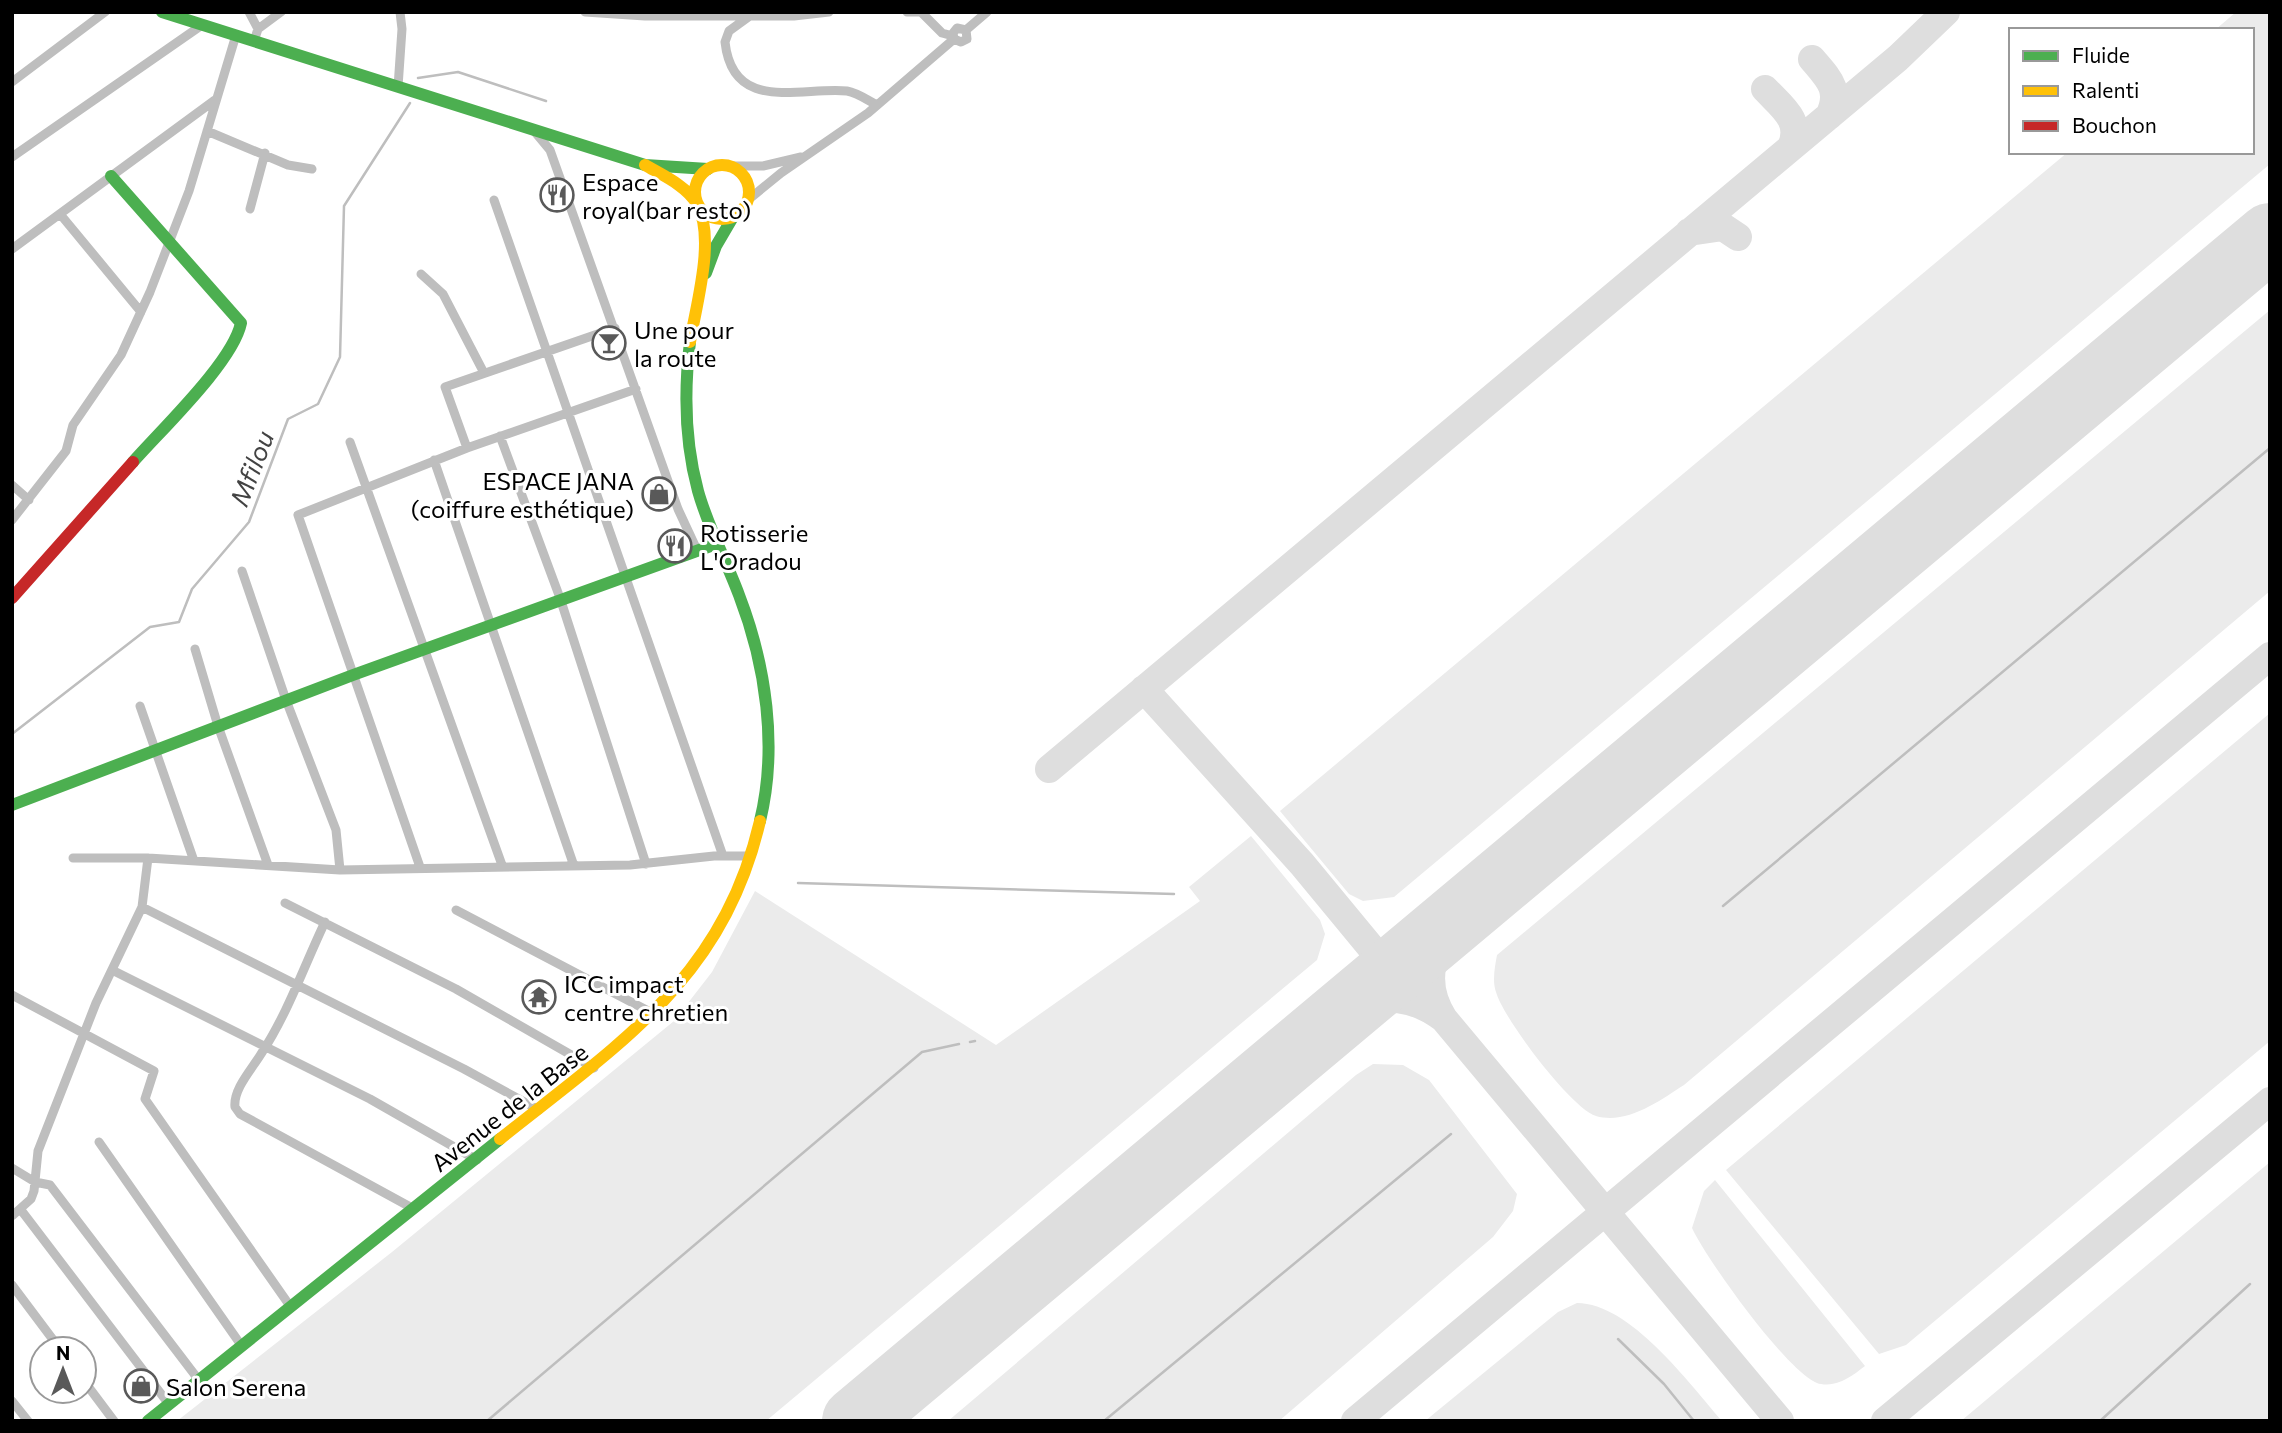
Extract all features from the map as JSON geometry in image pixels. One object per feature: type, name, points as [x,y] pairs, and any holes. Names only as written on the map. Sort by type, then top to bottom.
[{"type":"main road","points":[[168,13],[236,35],[256,35],[398,87],[645,165],[667,177],[708,216],[716,219],[733,217],[748,200],[748,182],[736,169],[727,166],[708,169],[645,165]]},
{"type":"main road","points":[[697,204],[695,188],[708,169]]},
{"type":"main road","points":[[12,598],[199,388],[238,338],[242,323],[111,177]]},
{"type":"main road","name":"Avenue de la Base","points":[[148,1421],[198,1378],[594,1068],[654,1014],[689,975],[721,928],[751,856],[767,765],[765,694],[761,666],[746,614],[716,544],[691,453],[686,402],[688,357],[704,250],[697,204]]},
{"type":"main road","name":"Avenue de la Base","points":[[699,290],[716,246],[733,217]]},
{"type":"main road","points":[[12,805],[425,648],[716,544]]},
{"type":"street","points":[[12,82],[105,12]]},
{"type":"street","points":[[249,12],[256,35],[281,12]]},
{"type":"street","points":[[398,87],[402,29],[400,12]]},
{"type":"street","points":[[584,12],[751,15],[829,12]]},
{"type":"street","points":[[907,12],[920,12],[942,33],[964,41],[968,36],[967,30],[987,12]]},
{"type":"street","points":[[751,15],[730,31],[725,42],[735,70],[752,86],[777,95],[850,92],[877,105]]},
{"type":"street","points":[[12,157],[202,25]]},
{"type":"street","points":[[12,520],[66,451],[74,425],[121,355],[141,312],[170,243],[236,35]]},
{"type":"street","points":[[748,200],[877,105],[954,38]]},
{"type":"street","points":[[12,249],[215,100]]},
{"type":"street","points":[[207,131],[296,167],[312,169]]},
{"type":"street","points":[[535,132],[550,150],[678,509],[697,550]]},
{"type":"street","points":[[250,209],[265,153]]},
{"type":"street","points":[[727,166],[763,166],[809,155]]},
{"type":"street","points":[[494,200],[623,576],[723,856]]},
{"type":"street","points":[[60,214],[141,312]]},
{"type":"street","points":[[421,274],[443,294],[484,373]]},
{"type":"street","points":[[467,448],[444,387],[615,328]]},
{"type":"street","points":[[420,867],[297,518],[300,513],[366,490],[433,460],[636,389]]},
{"type":"street","points":[[500,436],[560,598],[646,864]]},
{"type":"street","points":[[350,442],[502,865]]},
{"type":"street","points":[[433,460],[574,866]]},
{"type":"street","points":[[12,485],[29,500]]},
{"type":"street","points":[[242,571],[286,700],[336,830],[340,870]]},
{"type":"street","points":[[195,649],[218,726],[268,865]]},
{"type":"street","points":[[140,706],[194,861]]},
{"type":"street","points":[[73,859],[148,858],[340,870],[646,864],[723,856],[751,856]]},
{"type":"street","points":[[12,1216],[31,1199],[38,1151],[84,1035],[142,907],[148,858]]},
{"type":"street","points":[[285,903],[456,989],[594,1068]]},
{"type":"street","points":[[142,907],[298,984],[539,1110]]},
{"type":"street","points":[[456,910],[654,1014]]},
{"type":"street","points":[[325,922],[298,984],[234,1099],[240,1114],[414,1209]]},
{"type":"street","points":[[114,971],[370,1099],[477,1160]]},
{"type":"street","points":[[12,995],[154,1070],[145,1099],[290,1306]]},
{"type":"street","points":[[99,1142],[241,1345]]},
{"type":"street","points":[[12,1168],[35,1182],[50,1185],[198,1378]]},
{"type":"street","points":[[21,1210],[168,1403]]},
{"type":"street","points":[[12,1285],[50,1335]]},
{"type":"street","points":[[98,1400],[114,1421]]},
{"type":"street","points":[[12,1401],[28,1421]]},
{"type":"shaded area","points":[[2236,12],[2270,12],[2270,164],[1394,897],[1363,901],[1349,894],[1280,811],[2066,154],[2254,154],[2254,28],[2217,28]]},
{"type":"shaded area","points":[[2270,310],[2270,591],[1684,1085],[1642,1110],[1619,1117],[1596,1116],[1571,1097],[1539,1061],[1501,1004],[1494,983],[1497,955]]},
{"type":"shaded area","points":[[2270,713],[2270,1041],[1906,1345],[1879,1354],[1726,1170]]},
{"type":"shaded area","points":[[1251,836],[1320,920],[1325,934],[1317,960],[766,1421],[177,1421],[392,1252],[674,1021],[712,972],[755,891],[996,1045],[1200,901],[1189,887]]},
{"type":"shaded area","points":[[1373,1064],[1403,1065],[1429,1080],[1517,1194],[1513,1211],[1493,1237],[1279,1421],[948,1421],[1356,1075]]},
{"type":"shaded area","points":[[2270,1162],[2270,1421],[1961,1421]]},
{"type":"shaded area","points":[[1715,1180],[1865,1366],[1839,1382],[1821,1384],[1790,1362],[1750,1315],[1692,1228],[1704,1191]]},
{"type":"shaded area","points":[[1577,1303],[1597,1307],[1617,1316],[1637,1330],[1676,1367],[1722,1421],[1425,1421],[1558,1312]]},
{"type":"waterway","name":"Mfilou","points":[[418,78],[458,72],[546,101]]},
{"type":"waterway","name":"Mfilou","points":[[12,734],[150,627],[179,622],[192,589],[249,522],[288,419],[318,404],[340,357],[344,206],[410,103]]},
{"type":"waterway","points":[[1723,906],[2270,448]]},
{"type":"waterway","points":[[798,883],[1174,894]]},
{"type":"waterway","points":[[970,1042],[975,1041]]},
{"type":"waterway","points":[[487,1421],[922,1052],[959,1044]]},
{"type":"waterway","points":[[1104,1421],[1451,1134]]},
{"type":"waterway","points":[[2100,1421],[2250,1284]]},
{"type":"waterway","points":[[1618,1339],[1664,1384],[1694,1421]]},
{"type":"taxiway","points":[[1049,769],[1898,58],[1946,12]]},
{"type":"taxiway","points":[[1812,59],[1828,79],[1834,92],[1829,116]]},
{"type":"taxiway","points":[[1765,89],[1784,108],[1793,122],[1794,138],[1791,147]]},
{"type":"taxiway","points":[[1689,232],[1723,227],[1738,237]]},
{"type":"taxiway","points":[[1355,1421],[2270,656]]},
{"type":"taxiway","points":[[1144,689],[1302,864],[1392,973]]},
{"type":"taxiway","points":[[1459,916],[1442,940],[1432,965],[1432,992],[1444,1019],[1780,1421]]},
{"type":"taxiway","points":[[1349,1008],[1375,1000],[1399,999],[1422,1005],[1444,1019]]},
{"type":"taxiway","points":[[1885,1421],[2270,1101]]},
{"type":"runway","points":[[856,1421],[2270,237]]},
{"type":"traffic: fast","points":[[162,12],[645,165],[708,169]]},
{"type":"traffic: fast","points":[[111,176],[241,323],[225,357],[211,376],[133,462]]},
{"type":"traffic: fast","points":[[706,273],[716,246],[733,217]]},
{"type":"traffic: fast","points":[[690,342],[687,417],[694,473],[707,518],[748,622],[762,678],[768,764],[760,821]]},
{"type":"traffic: fast","points":[[12,805],[353,675],[716,544]]},
{"type":"traffic: fast","points":[[148,1421],[500,1139]]},
{"type":"traffic: slow","points":[[645,165],[687,192],[697,204],[702,218],[705,253],[690,342]]},
{"type":"traffic: slow","points":[[722,165],[741,173],[749,192],[741,211],[722,219],[703,211],[695,192],[703,173],[722,165]]},
{"type":"traffic: slow","points":[[500,1139],[625,1038],[661,1004],[693,966],[720,924],[743,876],[760,821]]},
{"type":"traffic: jam","points":[[12,598],[133,462]]},
{"type":"place","name":"Espace royal(bar resto)","points":[[557,195]]},
{"type":"place","name":"Une pour la route","points":[[609,343]]},
{"type":"place","name":"ESPACE JANA (coiffure esthétique)","points":[[659,494]]},
{"type":"place","name":"Rotisserie L'Oradou","points":[[675,546]]},
{"type":"place","name":"ICC impact centre chretien","points":[[539,997]]},
{"type":"place","name":"Salon Serena","points":[[141,1386]]}]
